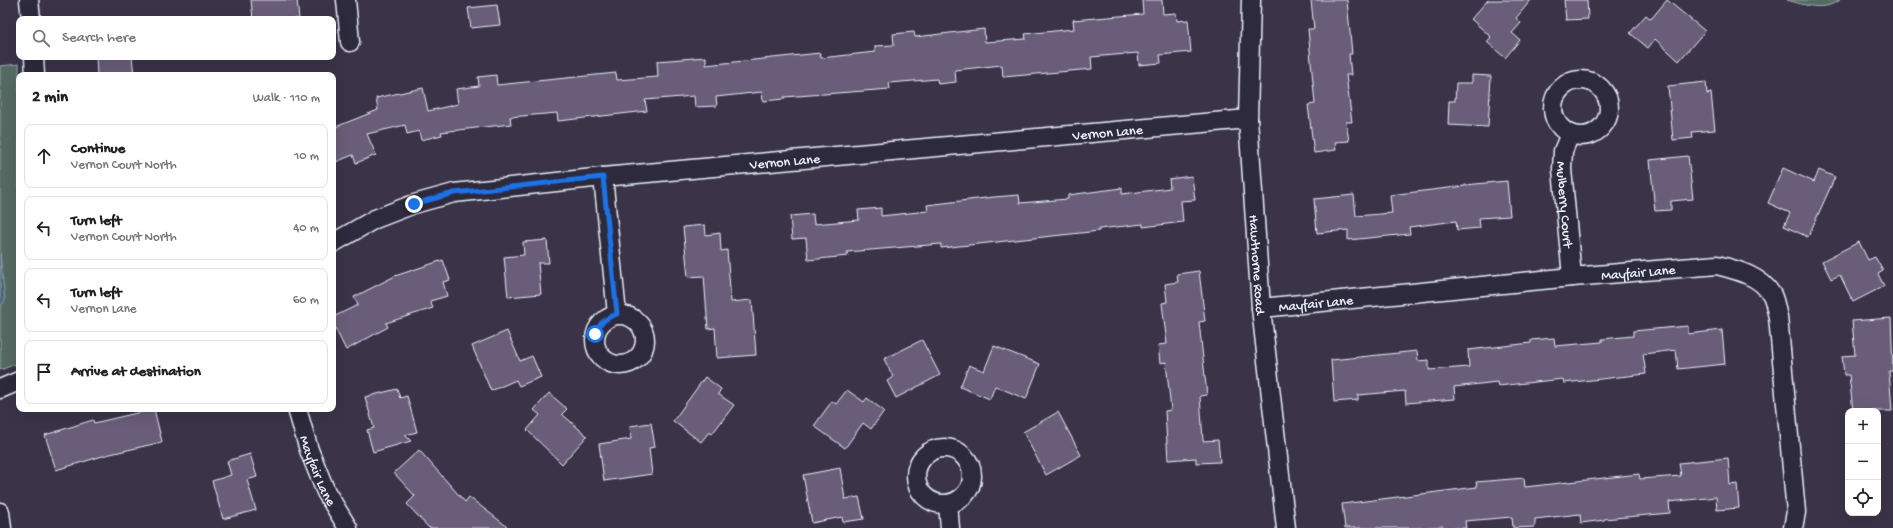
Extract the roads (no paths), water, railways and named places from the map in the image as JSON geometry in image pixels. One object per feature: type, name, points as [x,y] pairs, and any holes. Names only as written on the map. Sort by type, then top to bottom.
[{"type":"street","points":[[29,0],[31,16]]},
{"type":"street","points":[[346,0],[350,42]]},
{"type":"street","name":"Hawthorne Road","points":[[1251,0],[1248,119],[1261,308],[1286,528]]},
{"type":"street","points":[[34,60],[35,72]]},
{"type":"street","name":"Vernon Lane","points":[[336,241],[375,220],[414,204],[454,193],[603,177],[1248,119]]},
{"type":"street","name":"Mulberry Court","points":[[1570,134],[1563,151],[1562,169],[1572,277]]},
{"type":"street","points":[[603,177],[617,314]]},
{"type":"street","name":"Mayfair Lane","points":[[1261,308],[1572,277],[1717,265],[1740,270],[1758,280],[1771,295],[1779,324],[1796,512],[1793,528]]},
{"type":"street","points":[[0,389],[16,382]]},
{"type":"street","name":"Mayfair Lane","points":[[298,412],[309,450],[326,492],[348,528]]},
{"type":"street","points":[[948,504],[950,528]]},
{"type":"street","points":[[0,512],[2,528]]},
{"type":"water","points":[[0,254],[5,300],[0,308]]}]
